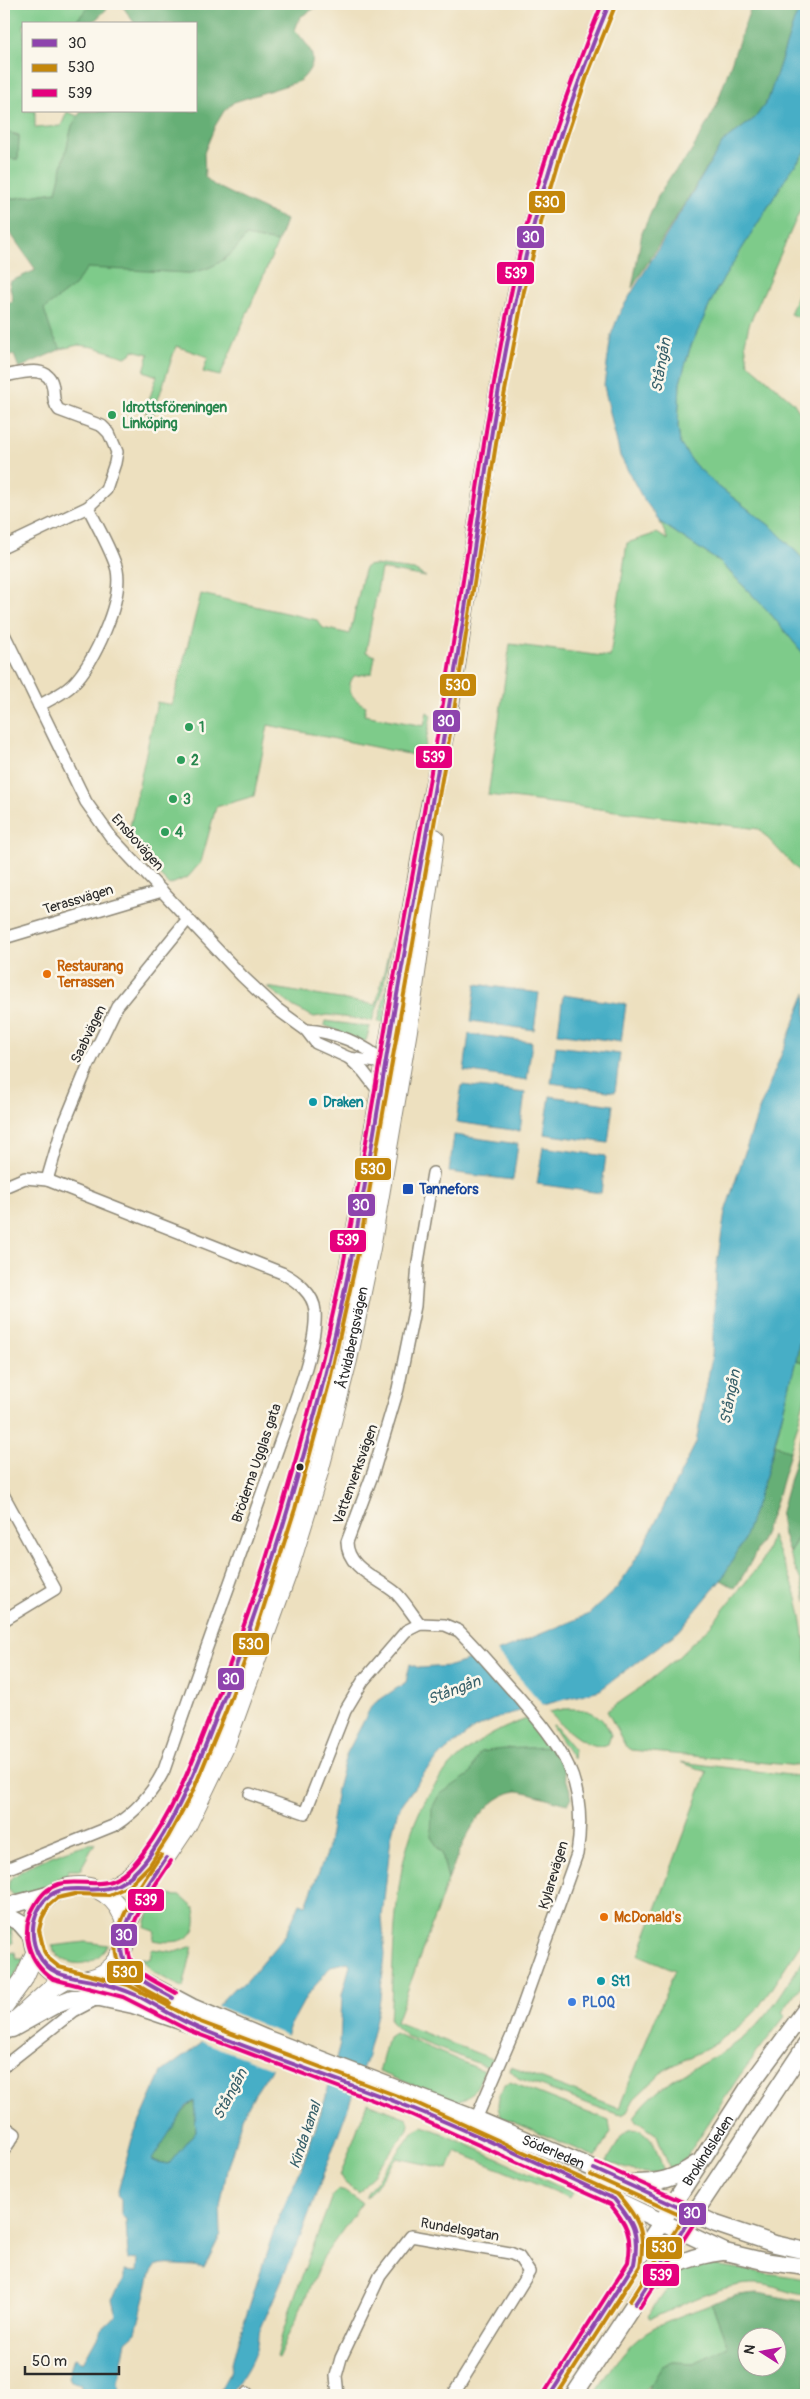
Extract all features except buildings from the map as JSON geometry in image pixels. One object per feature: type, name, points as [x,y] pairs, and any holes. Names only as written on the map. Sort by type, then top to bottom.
[{"type":"main road","name":"Åtvidabergsvägen","points":[[126,1928],[142,1893],[187,1826],[224,1749],[241,1708],[297,1544],[348,1360],[371,1248],[393,1065],[425,831],[449,708],[489,447],[517,294],[530,238],[558,142],[581,75],[609,4]]},
{"type":"main road","name":"Åtvidabergsvägen","points":[[100,1891],[120,1884],[142,1864],[153,1850],[176,1811],[200,1760],[250,1628],[289,1510],[329,1361],[353,1244],[380,1093],[393,1065]]},
{"type":"main road","points":[[4,1907],[78,1886],[100,1891],[108,1896],[120,1910],[126,1928],[126,1936],[121,1953],[106,1971],[53,1987],[4,2032]]},
{"type":"main road","points":[[4,2006],[24,1980],[35,1945],[35,1917],[47,1899],[55,1893]]},
{"type":"main road","points":[[4,1914],[20,1923],[46,1966],[76,1979]]},
{"type":"main road","name":"Söderleden","points":[[121,1953],[128,1967],[141,1980],[192,2007],[392,2094],[628,2183],[693,2214],[750,2236],[806,2251]]},
{"type":"main road","name":"Söderleden","points":[[76,1979],[128,1991],[186,2023]]},
{"type":"main road","name":"Söderleden","points":[[4,2032],[72,1998],[100,1998],[133,2005],[392,2094]]},
{"type":"main road","name":"Brokindsleden","points":[[550,2395],[748,2088],[806,2009]]},
{"type":"main road","name":"Brokindsleden","points":[[574,2395],[806,2045]]},
{"type":"main road","name":"Söderleden","points":[[473,2126],[661,2222],[725,2252],[763,2261],[806,2267]]},
{"type":"main road","points":[[628,2183],[654,2183],[669,2180],[700,2162]]},
{"type":"main road","points":[[614,2198],[635,2226],[638,2240],[634,2264]]},
{"type":"main road","points":[[648,2284],[685,2259],[725,2252]]},
{"type":"street","points":[[4,376],[37,371],[44,372],[52,381],[54,404],[59,410],[102,426],[109,433],[116,452],[115,463],[106,490],[88,507],[4,547]]},
{"type":"street","points":[[39,706],[71,686],[90,660],[116,595],[117,569],[88,507]]},
{"type":"street","name":"Ensbovägen","points":[[4,634],[93,814],[115,841],[188,919],[273,1005],[306,1030],[316,1042],[349,1058],[393,1065]]},
{"type":"street","name":"Terassvägen","points":[[4,938],[162,891]]},
{"type":"street","name":"Saabvägen","points":[[46,1180],[62,1129],[88,1066],[118,1006],[188,919]]},
{"type":"street","name":"Ensbovägen","points":[[306,1030],[323,1030],[368,1049],[393,1065]]},
{"type":"street","name":"Ensbovägen","points":[[349,1058],[380,1093]]},
{"type":"street","name":"Vattenverksvägen","points":[[420,1624],[397,1594],[353,1562],[348,1553],[347,1542],[381,1447],[398,1389],[415,1306],[418,1262],[433,1173]]},
{"type":"street","name":"Bröderna Ugglas gata","points":[[4,1187],[25,1178],[46,1180],[266,1266],[294,1279],[302,1287],[314,1306],[316,1325],[310,1351],[257,1508],[164,1770],[156,1786],[130,1815],[115,1825],[43,1852],[4,1870]]},
{"type":"street","points":[[4,1496],[55,1589],[4,1620]]},
{"type":"street","points":[[250,1794],[305,1813],[351,1699],[363,1681],[406,1632],[420,1624]]},
{"type":"street","name":"Kylarevägen","points":[[420,1624],[445,1625],[459,1632],[470,1642],[548,1730],[564,1755],[578,1795],[581,1835],[578,1854],[513,2032],[473,2126]]},
{"type":"street","points":[[4,2066],[85,2003],[100,1998]]},
{"type":"street","points":[[4,2126],[16,2134],[4,2150]]},
{"type":"street","name":"Rundelsgatan","points":[[338,2395],[336,2376],[341,2358],[380,2276],[411,2236],[510,2253],[519,2257],[529,2272],[453,2395]]},
{"type":"green space","points":[[4,4],[92,4],[75,22],[22,22],[22,112],[35,112],[35,128],[61,126],[67,112],[78,116],[72,126],[56,192],[4,200],[4,158],[18,159],[19,135],[4,131]]},
{"type":"green space","points":[[92,4],[112,4],[93,22],[75,22]]},
{"type":"green space","points":[[121,4],[322,4],[300,17],[295,30],[306,43],[312,55],[311,67],[307,74],[300,81],[234,102],[224,111],[215,126],[204,153],[205,177],[214,185],[286,220],[278,242],[246,236],[222,261],[198,271],[189,273],[87,268],[74,286],[44,309],[52,334],[61,349],[19,368],[14,355],[4,357],[4,304],[13,301],[9,282],[36,270],[4,224],[4,200],[56,192],[72,126],[80,112],[198,112],[198,22],[134,22]]},
{"type":"green space","points":[[752,4],[803,4],[794,21],[768,100],[755,118],[723,142],[632,288],[642,233],[659,194],[672,174],[690,154],[715,109]]},
{"type":"green space","points":[[4,131],[19,136],[18,159],[4,158]]},
{"type":"green space","points":[[806,151],[806,197],[749,325],[745,343],[748,363],[793,402],[806,422],[806,562],[773,528],[719,487],[695,465],[680,444],[678,426],[680,383],[690,348],[717,289],[789,173]]},
{"type":"green space","points":[[246,236],[278,242],[220,376],[203,372],[208,357],[176,346],[153,415],[145,412],[157,376],[144,371],[149,354],[133,350],[131,354],[125,357],[94,347],[78,345],[61,349],[52,334],[43,309],[74,286],[87,267],[189,273],[222,261]]},
{"type":"green space","points":[[806,272],[806,320],[790,314]]},
{"type":"green space","points":[[660,522],[721,563],[769,612],[806,657],[806,879],[759,829],[488,795],[510,644],[610,657],[627,543],[657,533],[668,540]]},
{"type":"green space","points":[[374,565],[414,570],[426,577],[381,569],[366,652],[375,656],[372,673],[354,676],[350,685],[351,694],[357,701],[366,706],[364,715],[424,726],[427,712],[431,715],[423,757],[268,725],[254,796],[216,807],[201,862],[188,877],[169,885],[127,841],[157,702],[172,705],[201,594],[317,620],[323,628],[350,634],[364,570],[367,566]]},
{"type":"green space","points":[[392,938],[382,994],[372,1021],[328,1015],[314,1017],[294,1007],[267,987],[376,1005]]},
{"type":"green space","points":[[396,951],[383,1023],[378,1022]]},
{"type":"green space","points":[[325,1021],[370,1027],[366,1041],[360,1041],[324,1025]]},
{"type":"green space","points":[[806,1303],[806,1363],[796,1360]]},
{"type":"green space","points":[[796,1360],[806,1363],[806,1394],[790,1452],[775,1444]]},
{"type":"green space","points":[[806,1420],[806,1462],[796,1457]]},
{"type":"green space","points":[[775,1444],[790,1452],[785,1471],[762,1539],[735,1588],[721,1580],[752,1514],[765,1480]]},
{"type":"green space","points":[[796,1457],[806,1462],[806,1522],[789,1553],[783,1535],[780,1515]]},
{"type":"green space","points":[[806,1522],[806,1602],[801,1581],[789,1554]]},
{"type":"green space","points":[[772,1535],[794,1588],[806,1651],[807,1698],[802,1762],[799,1766],[631,1750],[626,1747],[607,1711],[639,1689],[676,1659],[711,1625],[761,1563]]},
{"type":"green space","points":[[564,1709],[580,1709],[598,1716],[611,1735],[608,1744],[600,1746],[584,1742],[568,1731],[549,1712]]},
{"type":"green space","points":[[529,1718],[552,1747],[518,1750],[508,1748],[456,1784],[431,1837],[442,1853],[448,1880],[396,2022],[495,2060],[490,2068],[406,2036],[390,2021],[395,1928],[400,1883],[408,1841],[424,1803],[448,1769],[482,1740]]},
{"type":"green space","points":[[554,1725],[574,1749],[573,1759],[552,1726]]},
{"type":"green space","points":[[552,1747],[563,1768],[572,1797],[568,1804],[520,1791],[503,1796],[491,1804],[472,1827],[458,1854],[448,1880],[442,1853],[431,1837],[432,1808],[439,1795],[470,1774],[480,1752]]},
{"type":"green space","points":[[680,1762],[806,1777],[806,1935],[755,2012],[716,2043],[663,2071],[634,2099],[627,2112],[622,2115],[616,2114],[518,2078],[510,2070],[511,2067],[619,2108],[675,1970],[639,1955],[707,1772]]},
{"type":"green space","points":[[95,1843],[80,1870],[68,1870],[68,1877],[27,1894],[13,1895],[8,1889],[9,1882],[15,1876],[36,1863],[62,1852]]},
{"type":"green space","points":[[165,1895],[181,1896],[195,1909],[195,1928],[191,1934],[179,1941],[153,1940],[155,1931],[145,1928],[151,1908]]},
{"type":"green space","points":[[4,1923],[17,1930],[11,1931],[13,1943],[4,1945]]},
{"type":"green space","points":[[86,1942],[108,1945],[96,1958],[80,1964],[64,1960],[51,1946]]},
{"type":"green space","points":[[193,1946],[183,1988],[153,1972],[142,1958],[150,1959],[152,1949],[175,1952]]},
{"type":"green space","points":[[15,1952],[16,1959],[24,1959],[4,1994],[4,1954]]},
{"type":"green space","points":[[806,1955],[800,1988],[782,2012],[786,2015],[740,2075],[685,2159],[671,2172],[657,2135],[636,2121],[634,2117],[656,2093],[669,2083],[735,2044],[757,2025],[775,2003]]},
{"type":"green space","points":[[394,2033],[484,2071],[474,2091],[466,2098],[455,2101],[379,2072],[388,2037]]},
{"type":"green space","points":[[510,2082],[609,2121],[611,2132],[596,2157],[502,2117],[498,2109],[498,2101],[504,2084]]},
{"type":"green space","points":[[195,2101],[196,2131],[169,2164],[150,2160],[182,2113]]},
{"type":"green space","points":[[367,2103],[407,2118],[409,2123],[408,2129],[359,2193],[346,2184],[340,2176]]},
{"type":"green space","points":[[423,2126],[573,2193],[570,2198],[455,2151],[448,2169],[397,2158],[366,2198],[367,2193],[415,2130]]},
{"type":"green space","points":[[631,2129],[645,2134],[650,2139],[657,2151],[664,2173],[635,2171],[607,2161],[622,2136]]},
{"type":"green space","points":[[490,2134],[654,2203],[653,2206],[592,2178],[558,2166]]},
{"type":"green space","points":[[338,2190],[346,2192],[362,2203],[324,2256],[278,2358],[276,2357],[295,2295],[332,2196]]},
{"type":"green space","points":[[700,2263],[806,2279],[806,2295],[763,2285],[744,2284],[702,2296],[650,2319],[648,2316],[681,2270]]},
{"type":"green space","points":[[758,2293],[806,2302],[806,2395],[645,2395],[662,2366],[673,2362],[694,2363],[728,2347],[712,2304],[740,2295]]},
{"type":"green space","points":[[712,2304],[728,2347],[694,2363],[673,2362],[646,2389],[645,2395],[594,2395],[620,2358],[638,2338],[664,2322]]},
{"type":"water","name":"Stångån","points":[[803,4],[806,4],[806,151],[789,173],[717,289],[690,348],[680,383],[678,426],[680,444],[695,465],[719,487],[773,528],[806,562],[806,657],[769,612],[721,563],[660,522],[641,495],[620,456],[604,386],[611,335],[620,312],[723,142],[755,118],[768,100],[794,21]]},
{"type":"water","points":[[476,984],[539,993],[534,1030],[471,1021]]},
{"type":"water","name":"Stångån","points":[[806,993],[806,1303],[796,1360],[768,1469],[743,1542],[721,1580],[679,1631],[600,1690],[505,1715],[475,1728],[446,1750],[425,1772],[398,1810],[391,1837],[382,1917],[385,1955],[379,2006],[367,2056],[301,2235],[258,2335],[252,2359],[230,2395],[217,2395],[230,2372],[237,2344],[276,2224],[301,2169],[325,2100],[340,2044],[342,1995],[350,1965],[348,1962],[331,1966],[306,1997],[289,2028],[277,2060],[254,2095],[242,2118],[227,2170],[220,2207],[221,2234],[204,2268],[157,2264],[151,2273],[136,2332],[126,2341],[118,2383],[121,2395],[81,2395],[81,2384],[70,2381],[68,2377],[74,2358],[83,2362],[101,2330],[116,2316],[112,2299],[124,2280],[124,2271],[137,2272],[138,2260],[128,2259],[126,2220],[121,2214],[121,2199],[117,2195],[132,2139],[162,2072],[202,2043],[218,2005],[234,1988],[244,1984],[286,1934],[300,1903],[306,1905],[327,1851],[337,1789],[346,1755],[372,1705],[406,1682],[410,1664],[419,1668],[450,1666],[502,1650],[589,1614],[617,1588],[641,1551],[696,1443],[712,1356],[716,1271],[725,1212],[759,1110]],"holes":[[[194,2101],[196,2131],[169,2164],[151,2161],[186,2107]]]},
{"type":"water","points":[[563,995],[626,1004],[621,1042],[558,1033]]},
{"type":"water","points":[[469,1034],[532,1042],[527,1080],[464,1071]]},
{"type":"water","points":[[556,1046],[620,1054],[615,1092],[551,1083]]},
{"type":"water","points":[[462,1085],[525,1093],[520,1131],[456,1122]]},
{"type":"water","points":[[550,1096],[613,1105],[608,1143],[544,1134]]},
{"type":"water","points":[[454,1135],[518,1144],[513,1180],[449,1172]]},
{"type":"water","points":[[543,1147],[606,1156],[601,1193],[537,1184]]},
{"type":"pier","points":[[495,1650],[544,1706],[524,1712],[475,1656]]},
{"type":"pier","points":[[215,2005],[288,2036],[274,2069],[200,2041]]},
{"type":"transit line","name":"539","points":[[545,2392],[628,2262],[630,2245],[627,2230],[610,2204],[412,2115],[190,2031],[123,1997],[53,1979],[37,1964],[32,1955],[27,1935],[30,1915],[37,1901],[48,1890],[65,1883],[105,1883],[111,1881],[129,1869],[154,1838],[188,1771],[230,1664],[259,1581],[285,1497],[333,1315],[353,1216],[439,726],[491,399],[509,304],[519,257],[545,160],[566,97],[602,4]]},
{"type":"transit line","name":"30","points":[[550,2395],[634,2264],[636,2244],[633,2228],[626,2214],[614,2199],[515,2152],[439,2119],[196,2027],[131,1993],[56,1972],[49,1968],[38,1954],[34,1945],[33,1929],[36,1915],[44,1902],[52,1894],[62,1890],[108,1888],[119,1884],[139,1868],[164,1833],[190,1783],[225,1695],[265,1584],[288,1509],[320,1395],[353,1250],[448,713],[492,432],[517,296],[535,219],[553,157],[585,64],[609,4]]},
{"type":"transit line","name":"530","points":[[557,2395],[640,2266],[642,2254],[640,2228],[632,2212],[618,2195],[416,2103],[195,2020],[128,1985],[59,1967],[48,1958],[44,1951],[39,1930],[42,1918],[49,1905],[57,1898],[75,1894],[109,1895],[129,1886],[149,1866],[168,1837],[193,1791],[226,1711],[256,1631],[295,1509],[329,1384],[359,1249],[453,717],[501,412],[524,291],[563,147],[587,76],[615,6]]},
{"type":"transit line","name":"530","points":[[161,1855],[126,1910],[120,1926],[117,1956],[123,1970],[132,1981],[170,2003]]},
{"type":"transit line","name":"30","points":[[166,1858],[132,1912],[122,1942],[123,1956],[133,1973],[173,1998]]},
{"type":"transit line","name":"539","points":[[171,1861],[140,1910],[129,1938],[129,1951],[132,1962],[141,1972],[176,1993]]},
{"type":"transit line","name":"539","points":[[597,2163],[696,2208],[699,2212],[698,2217],[640,2307]]},
{"type":"transit line","name":"30","points":[[594,2169],[693,2214],[635,2304]]},
{"type":"transit line","name":"530","points":[[591,2175],[684,2217],[630,2301]]},
{"type":"place","name":"Idrottsföreningen Linköping","points":[[112,415]]},
{"type":"place","name":"1","points":[[189,727]]},
{"type":"place","name":"2","points":[[181,760]]},
{"type":"place","name":"3","points":[[173,799]]},
{"type":"place","name":"4","points":[[165,832]]},
{"type":"place","name":"Restaurang Terrassen","points":[[47,974]]},
{"type":"place","name":"Draken","points":[[313,1102]]},
{"type":"place","name":"Tannefors","points":[[408,1189]]},
{"type":"place","name":"McDonald's","points":[[604,1917]]},
{"type":"place","name":"St1","points":[[601,1981]]},
{"type":"place","name":"PLOQ","points":[[572,2002]]},
{"type":"water label","name":"Kinda kanal","points":[[305,2135]]}]
